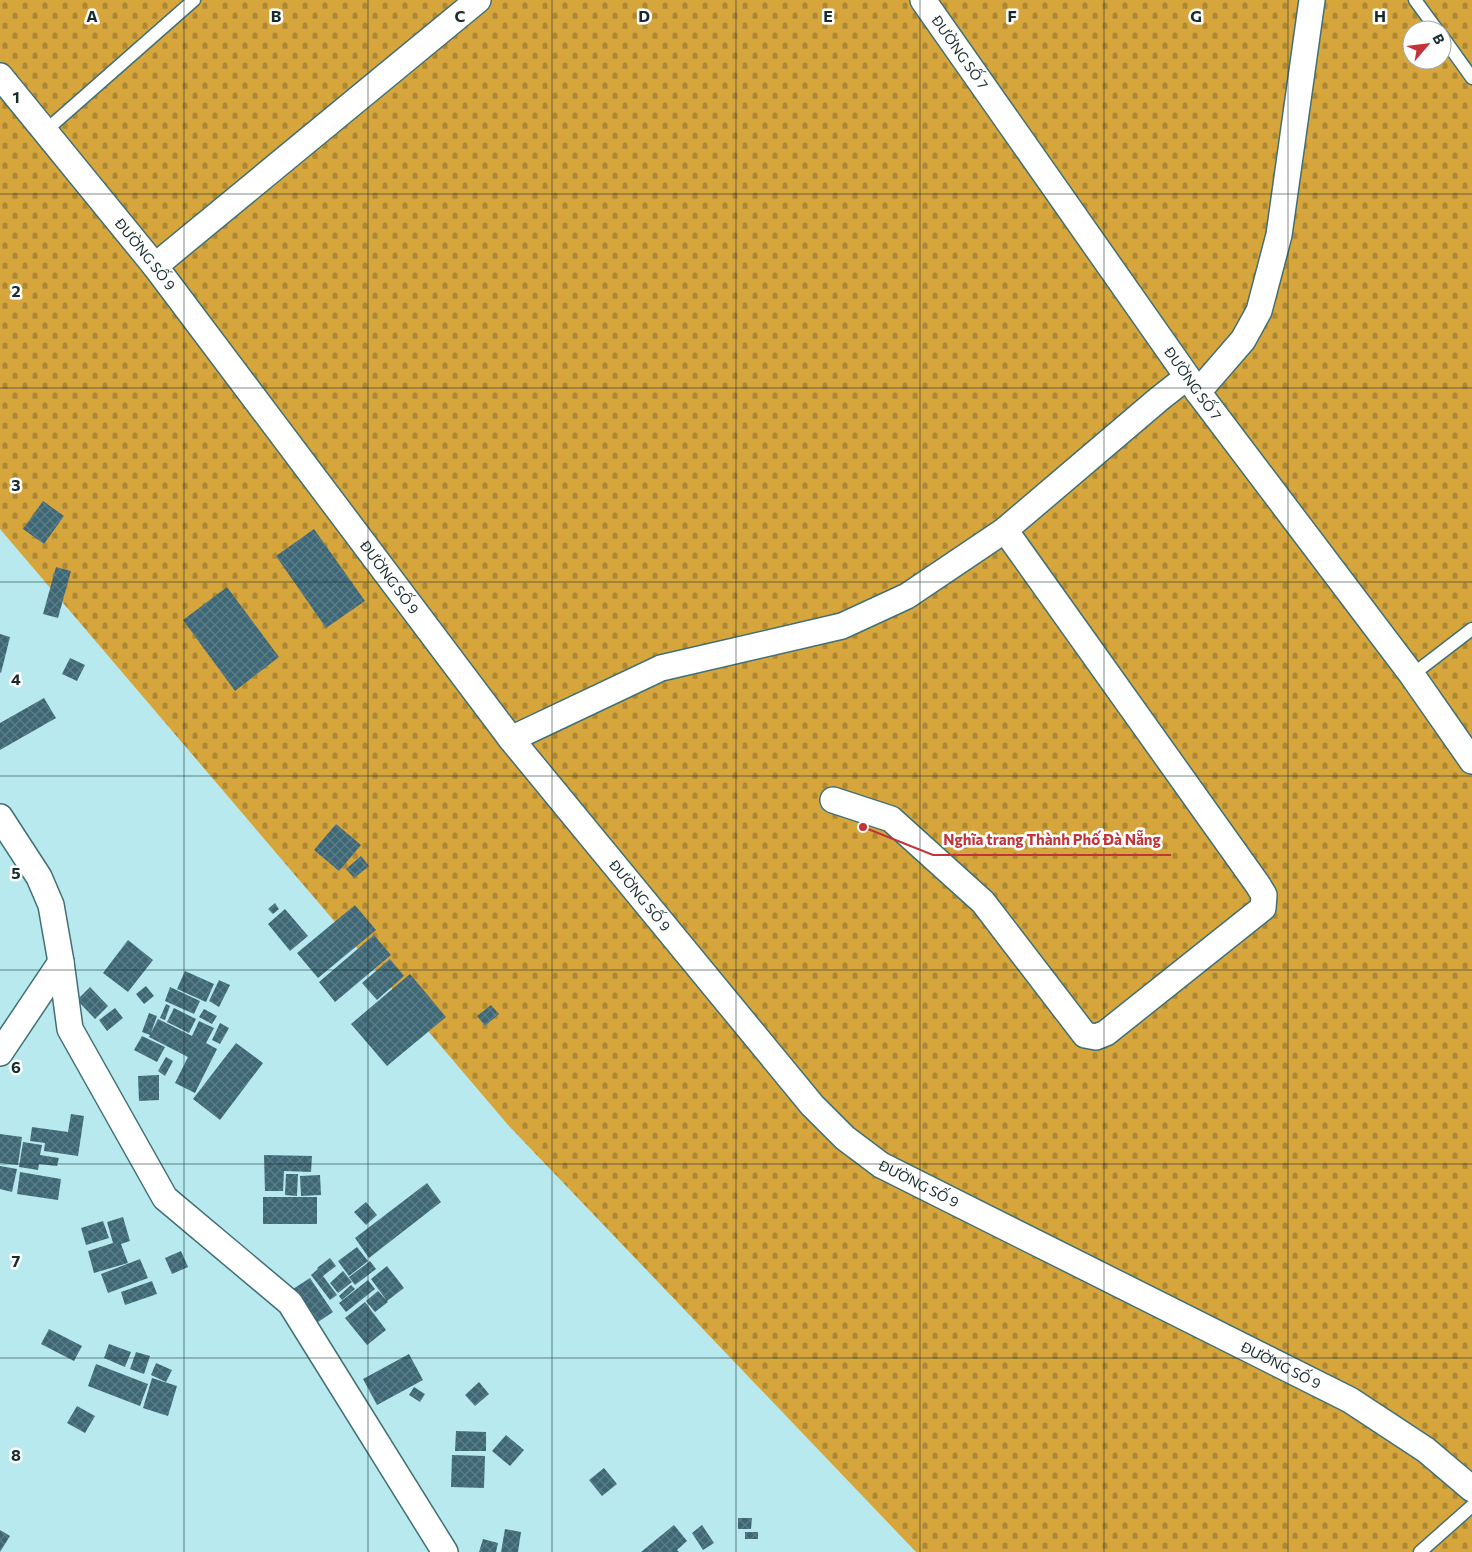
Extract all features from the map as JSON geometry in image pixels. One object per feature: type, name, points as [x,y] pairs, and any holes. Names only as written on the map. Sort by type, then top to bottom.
[{"type":"street","points":[[155,266],[478,0]]},
{"type":"street","name":"ĐƯỜNG SỐ 7","points":[[923,0],[1192,385],[1412,675],[1472,761]]},
{"type":"street","points":[[511,739],[661,668],[842,626],[908,596],[1005,530],[1159,399],[1192,385],[1243,340],[1259,312],[1279,234],[1312,0]]},
{"type":"street","name":"ĐƯỜNG SỐ 9","points":[[0,76],[155,266],[511,739],[812,1105],[845,1138],[881,1164],[1350,1400],[1426,1450],[1472,1489]]},
{"type":"street","points":[[833,800],[891,819],[983,902],[1086,1035],[1096,1037],[1106,1032],[1263,908],[1264,894],[1258,885],[1005,530]]},
{"type":"street","points":[[0,817],[39,877],[51,905],[70,1028],[165,1198],[290,1303],[446,1552]]},
{"type":"street","points":[[0,1053],[61,962]]},
{"type":"lane","points":[[44,132],[194,0]]},
{"type":"lane","points":[[1415,0],[1430,20]]},
{"type":"lane","points":[[1452,50],[1472,78]]},
{"type":"lane","points":[[1412,675],[1472,629]]},
{"type":"lane","points":[[1420,1552],[1472,1506]]},
{"type":"green space","points":[[0,0],[1472,0],[1472,1552],[916,1552],[509,1126],[0,529]]},
{"type":"building","points":[[43,501],[64,516],[44,544],[23,529]]},
{"type":"building","points":[[314,529],[365,601],[326,628],[276,556]]},
{"type":"building","points":[[56,567],[71,571],[58,618],[43,614]]},
{"type":"building","points":[[227,587],[279,657],[235,691],[183,620]]},
{"type":"building","points":[[0,634],[10,637],[1,673],[0,672]]},
{"type":"building","points":[[70,658],[85,665],[77,681],[62,674]]},
{"type":"building","points":[[44,698],[56,718],[0,750],[0,723]]},
{"type":"building","points":[[336,824],[361,845],[339,871],[314,850]]},
{"type":"building","points":[[361,856],[369,866],[354,878],[346,869]]},
{"type":"building","points":[[275,903],[279,909],[273,914],[268,909]]},
{"type":"building","points":[[355,905],[376,930],[318,978],[297,953]]},
{"type":"building","points":[[285,909],[308,936],[290,951],[268,924]]},
{"type":"building","points":[[374,935],[391,955],[335,1002],[319,982]]},
{"type":"building","points":[[128,940],[153,960],[128,992],[103,973]]},
{"type":"building","points":[[390,959],[404,976],[377,1000],[362,983]]},
{"type":"building","points":[[185,971],[214,984],[206,1002],[177,989]]},
{"type":"building","points":[[410,974],[446,1017],[387,1066],[351,1024]]},
{"type":"building","points":[[219,980],[230,985],[219,1007],[209,1001]]},
{"type":"building","points":[[146,986],[154,996],[144,1004],[136,994]]},
{"type":"building","points":[[90,987],[108,1006],[95,1019],[77,1000]]},
{"type":"building","points":[[170,987],[200,1001],[194,1014],[165,1001]]},
{"type":"building","points":[[166,1004],[170,1006],[165,1020],[160,1018]]},
{"type":"building","points":[[491,1005],[499,1014],[485,1026],[477,1016]]},
{"type":"building","points":[[115,1008],[123,1018],[107,1031],[99,1020]]},
{"type":"building","points":[[174,1008],[196,1019],[189,1033],[167,1022]]},
{"type":"building","points":[[204,1009],[217,1016],[212,1024],[199,1017]]},
{"type":"building","points":[[149,1013],[157,1016],[151,1033],[158,1019],[192,1036],[199,1021],[214,1028],[206,1043],[217,1049],[195,1093],[175,1083],[188,1057],[142,1032]]},
{"type":"building","points":[[220,1023],[229,1028],[220,1044],[212,1040]]},
{"type":"building","points":[[142,1036],[165,1047],[157,1062],[134,1050]]},
{"type":"building","points":[[236,1043],[263,1063],[220,1120],[193,1099]]},
{"type":"building","points":[[166,1057],[173,1061],[165,1076],[158,1071]]},
{"type":"building","points":[[159,1075],[159,1100],[139,1101],[138,1076]]},
{"type":"building","points":[[71,1114],[84,1116],[78,1156],[44,1151],[45,1143],[30,1141],[32,1127],[68,1132]]},
{"type":"building","points":[[0,1134],[22,1137],[18,1165],[0,1163]]},
{"type":"building","points":[[23,1142],[42,1145],[40,1155],[59,1158],[57,1166],[39,1164],[38,1170],[19,1167]]},
{"type":"building","points":[[264,1155],[312,1156],[311,1172],[284,1171],[283,1191],[265,1191]]},
{"type":"building","points":[[0,1166],[17,1169],[12,1192],[0,1189]]},
{"type":"building","points":[[20,1172],[61,1179],[58,1200],[17,1194]]},
{"type":"building","points":[[286,1174],[298,1174],[297,1196],[285,1195]]},
{"type":"building","points":[[320,1175],[321,1195],[301,1196],[300,1176]]},
{"type":"building","points":[[427,1183],[441,1202],[369,1258],[355,1238]]},
{"type":"building","points":[[263,1197],[317,1197],[317,1224],[263,1224]]},
{"type":"building","points":[[366,1202],[377,1215],[366,1225],[354,1212]]},
{"type":"building","points":[[123,1217],[130,1241],[121,1244],[128,1263],[94,1273],[88,1251],[113,1243],[107,1222]]},
{"type":"building","points":[[103,1221],[109,1238],[86,1245],[81,1228]]},
{"type":"building","points":[[357,1247],[368,1261],[349,1276],[338,1261]]},
{"type":"building","points":[[181,1251],[188,1267],[172,1274],[165,1258]]},
{"type":"building","points":[[330,1258],[336,1266],[323,1276],[337,1295],[330,1300],[311,1275]]},
{"type":"building","points":[[140,1259],[148,1278],[108,1293],[101,1274]]},
{"type":"building","points":[[370,1261],[376,1269],[355,1285],[349,1277]]},
{"type":"building","points":[[387,1266],[404,1288],[387,1301],[371,1279]]},
{"type":"building","points":[[343,1271],[352,1282],[338,1293],[330,1283]]},
{"type":"building","points":[[310,1278],[333,1312],[315,1324],[293,1289]]},
{"type":"building","points":[[368,1280],[375,1289],[346,1312],[339,1303]]},
{"type":"building","points":[[152,1281],[157,1294],[125,1305],[121,1292]]},
{"type":"building","points":[[351,1285],[355,1289],[342,1300],[339,1296]]},
{"type":"building","points":[[378,1291],[388,1302],[375,1312],[366,1301]]},
{"type":"building","points":[[365,1302],[386,1330],[367,1345],[345,1318]]},
{"type":"building","points":[[49,1329],[82,1346],[74,1361],[41,1344]]},
{"type":"building","points":[[109,1344],[131,1352],[125,1367],[104,1358]]},
{"type":"building","points":[[136,1352],[150,1356],[144,1374],[130,1369]]},
{"type":"building","points":[[409,1354],[423,1380],[377,1405],[363,1379]]},
{"type":"building","points":[[156,1363],[172,1370],[166,1382],[151,1375]]},
{"type":"building","points":[[96,1364],[148,1384],[140,1406],[88,1386]]},
{"type":"building","points":[[152,1378],[177,1386],[168,1416],[143,1408]]},
{"type":"building","points":[[479,1382],[489,1394],[475,1406],[465,1395]]},
{"type":"building","points":[[414,1387],[425,1394],[420,1402],[409,1395]]},
{"type":"building","points":[[77,1406],[95,1416],[85,1433],[67,1423]]},
{"type":"building","points":[[456,1431],[486,1432],[486,1451],[455,1451]]},
{"type":"building","points":[[506,1435],[524,1450],[510,1466],[492,1451]]},
{"type":"building","points":[[452,1455],[485,1456],[484,1488],[451,1487]]},
{"type":"building","points":[[604,1468],[617,1484],[602,1496],[589,1480]]},
{"type":"building","points":[[738,1518],[752,1518],[751,1529],[738,1529]]},
{"type":"building","points":[[674,1525],[687,1541],[677,1550],[679,1552],[641,1552]]},
{"type":"building","points":[[702,1525],[714,1543],[703,1550],[692,1533]]},
{"type":"building","points":[[505,1529],[521,1532],[518,1552],[501,1552]]},
{"type":"building","points":[[0,1530],[10,1536],[0,1552]]},
{"type":"building","points":[[745,1532],[758,1532],[758,1539],[745,1539]]},
{"type":"building","points":[[483,1539],[498,1543],[496,1552],[479,1552]]},
{"type":"place","name":"Nghĩa trang Thành Phố Đà Nẵng","points":[[863,827]]}]
